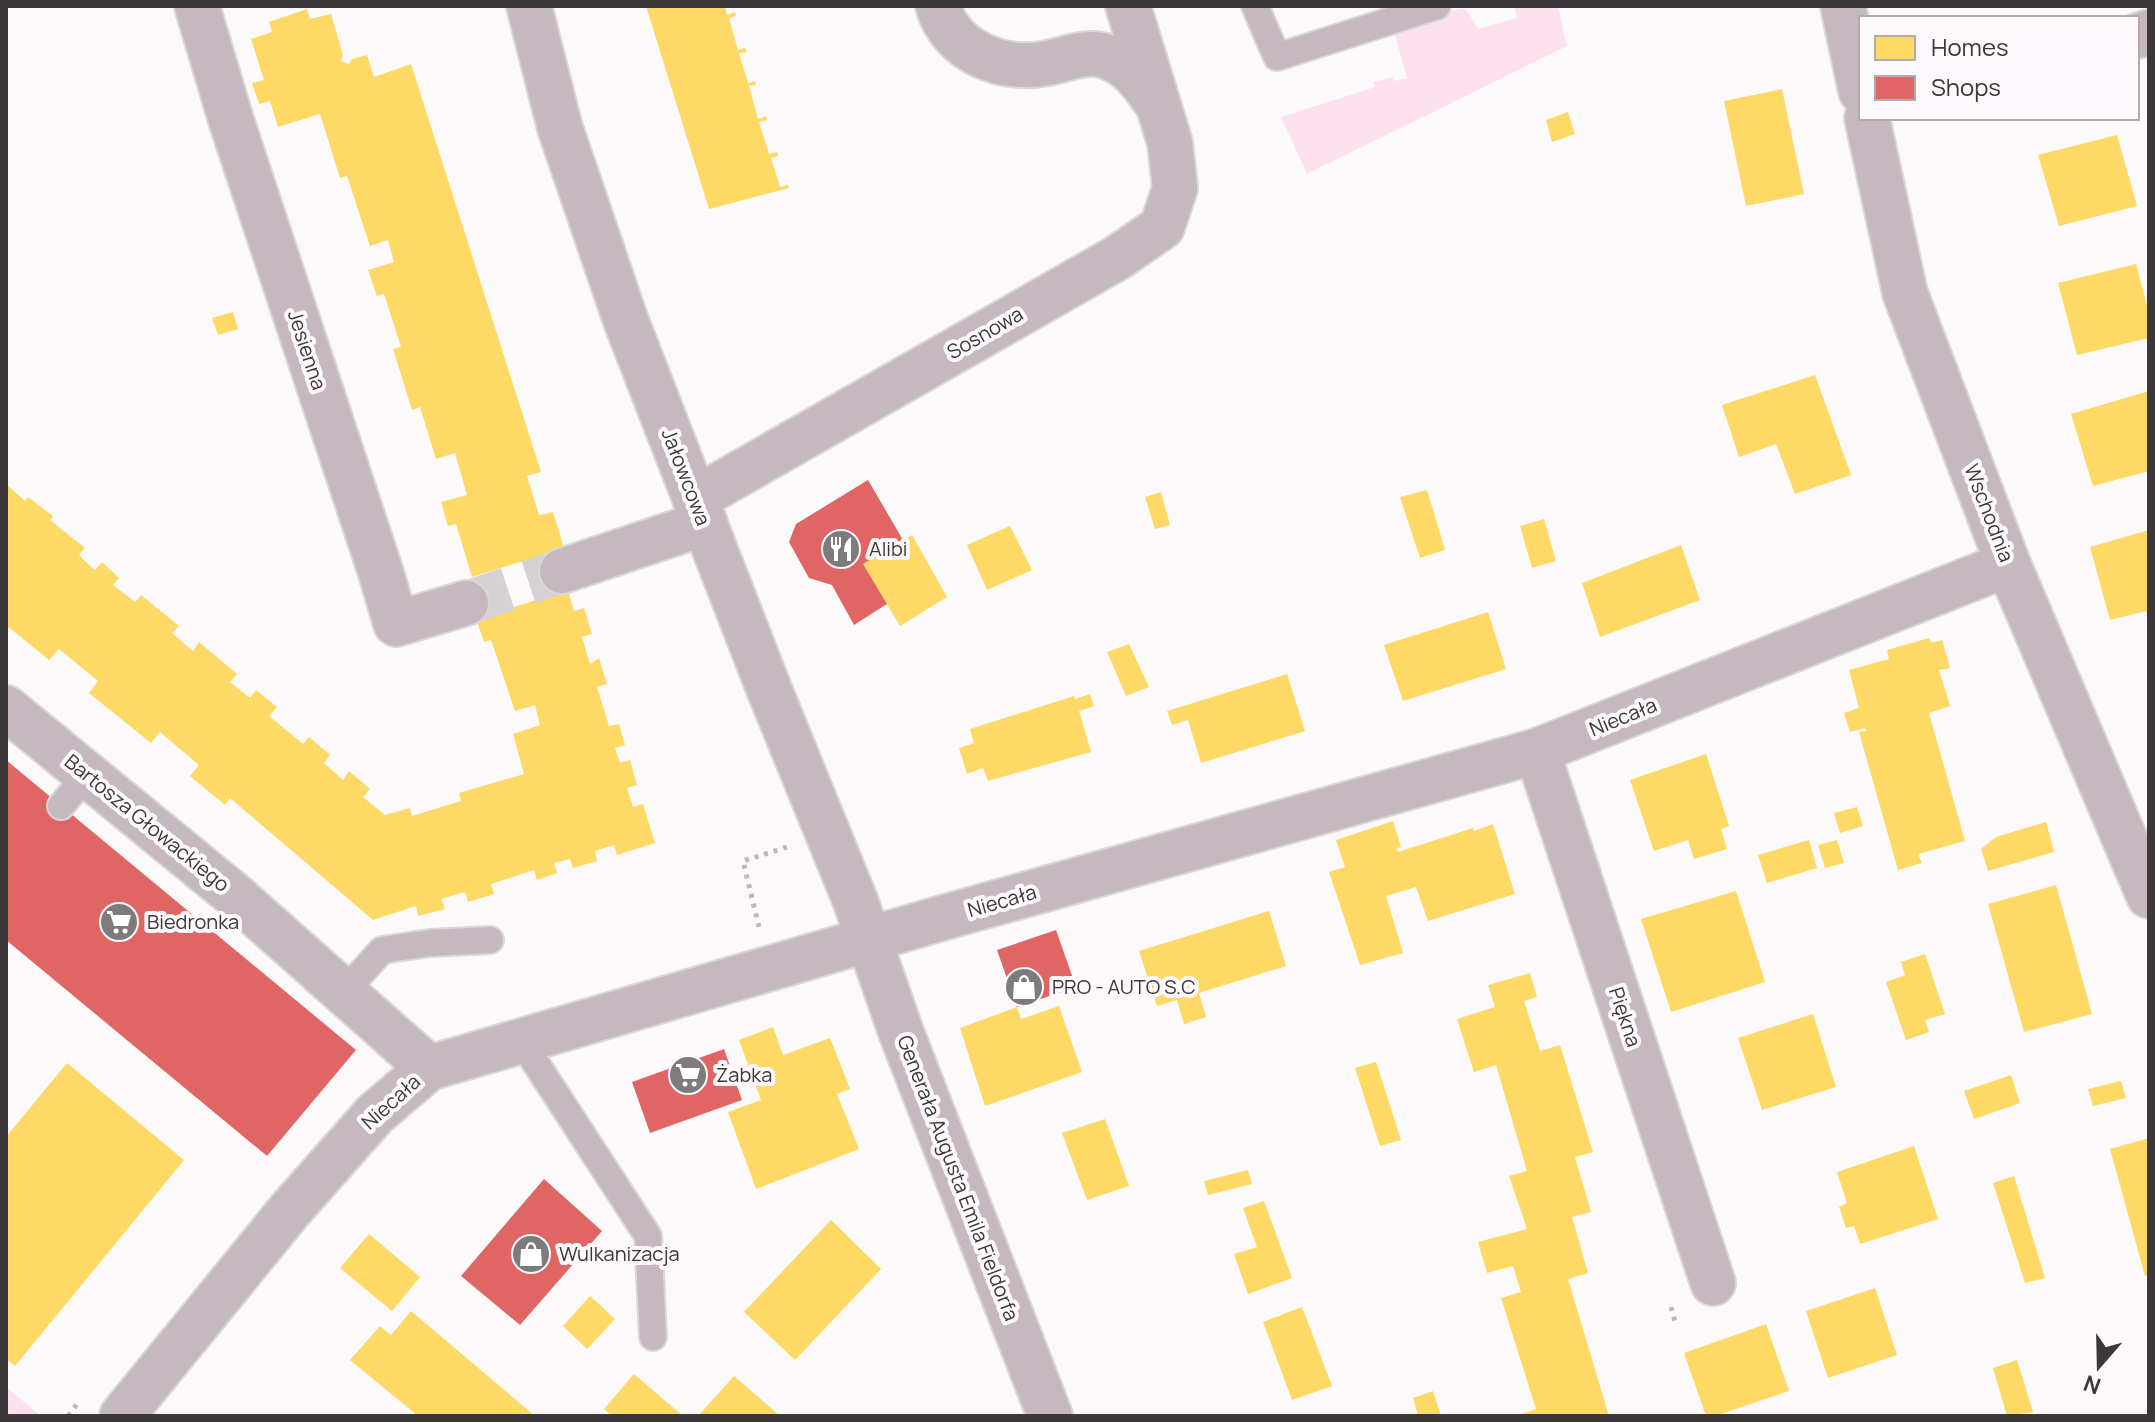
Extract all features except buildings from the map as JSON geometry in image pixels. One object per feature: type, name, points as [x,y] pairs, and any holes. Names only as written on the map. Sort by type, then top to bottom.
[{"type":"street","name":"Jesienna","points":[[197,6],[231,120],[396,624],[466,603]]},
{"type":"street","name":"Jałowcowa","points":[[529,6],[560,128],[626,321],[870,939]]},
{"type":"street","name":"Sosnowa","points":[[938,6],[954,35],[974,52],[998,63],[1024,66],[1050,63],[1079,53],[1107,56],[1136,74],[1157,103]]},
{"type":"street","name":"Sosnowa","points":[[700,511],[1117,258],[1162,227],[1175,188],[1170,143],[1128,6]]},
{"type":"street","name":"Wschodnia","points":[[1843,6],[1859,77]]},
{"type":"street","name":"Wschodnia","points":[[1869,120],[1905,293],[2008,564],[2149,896]]},
{"type":"street","points":[[562,571],[700,511]]},
{"type":"street","name":"Niecała","points":[[122,1416],[308,1188],[375,1114],[429,1068],[772,967],[1537,751],[2008,564]]},
{"type":"street","name":"Bartosza Głowackiego","points":[[6,708],[74,790],[233,894],[429,1068]]},
{"type":"street","name":"Piękna","points":[[1537,751],[1713,1283]]},
{"type":"street","name":"Generała Augusta Emila Fieldorfa","points":[[870,939],[901,1032],[1050,1416]]},
{"type":"lane","points":[[1255,6],[1277,57],[1437,6]]},
{"type":"lane","points":[[344,992],[382,950],[430,943],[490,940]]},
{"type":"lane","points":[[522,1042],[648,1236],[653,1337]]},
{"type":"path","points":[[772,967],[760,933],[743,861],[829,833]]},
{"type":"path","points":[[1667,1295],[1676,1325]]},
{"type":"shaded area","points":[[1514,6],[1558,6],[1567,46],[1307,174],[1281,117],[1375,87],[1373,82],[1393,77],[1394,81],[1407,78],[1393,27],[1462,8],[1478,29],[1517,18]]},
{"type":"shaded area","points":[[6,1387],[41,1416],[6,1416]]},
{"type":"tunnel","points":[[466,603],[562,571]]},
{"type":"place","name":"Alibi","points":[[841,549]]},
{"type":"place","name":"Biedronka","points":[[119,922]]},
{"type":"place","name":"PRO - AUTO S.C","points":[[1024,987]]},
{"type":"place","name":"Żabka","points":[[688,1075]]},
{"type":"place","name":"Wulkanizacja","points":[[531,1254]]}]
